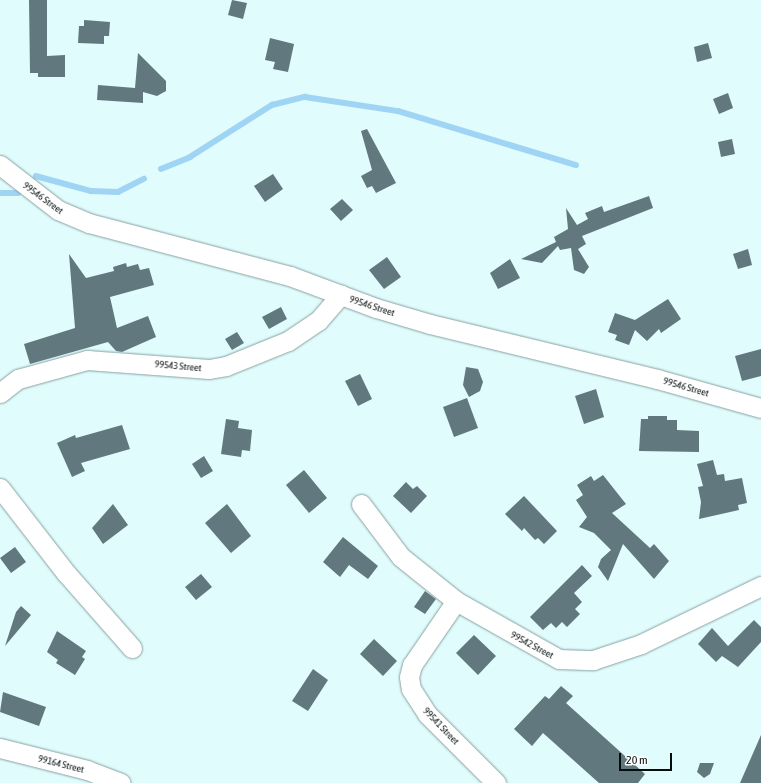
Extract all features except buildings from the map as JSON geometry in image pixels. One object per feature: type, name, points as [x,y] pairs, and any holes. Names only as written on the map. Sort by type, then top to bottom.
[{"type":"street","name":"99546 Street","points":[[0,165],[58,210],[77,219],[290,276],[341,295],[430,324],[657,379],[761,408]]},
{"type":"street","name":"99543 Street","points":[[0,393],[18,379],[87,360],[208,369],[226,366],[288,340],[318,321],[341,295]]},
{"type":"street","points":[[0,488],[66,573],[132,648]]},
{"type":"street","name":"99542 Street","points":[[361,504],[401,557],[456,601],[536,649],[560,659],[573,661],[593,660],[641,644],[761,586]]},
{"type":"street","name":"99541 Street","points":[[456,601],[412,665],[409,677],[411,689],[427,714],[496,783]]},
{"type":"street","name":"99164 Street","points":[[0,748],[87,770],[121,783]]},
{"type":"waterway","points":[[161,169],[190,157],[272,105],[305,97],[398,111],[576,165]]},
{"type":"waterway","points":[[36,176],[91,191],[118,192],[144,179]]},
{"type":"waterway","points":[[0,193],[18,193]]}]
